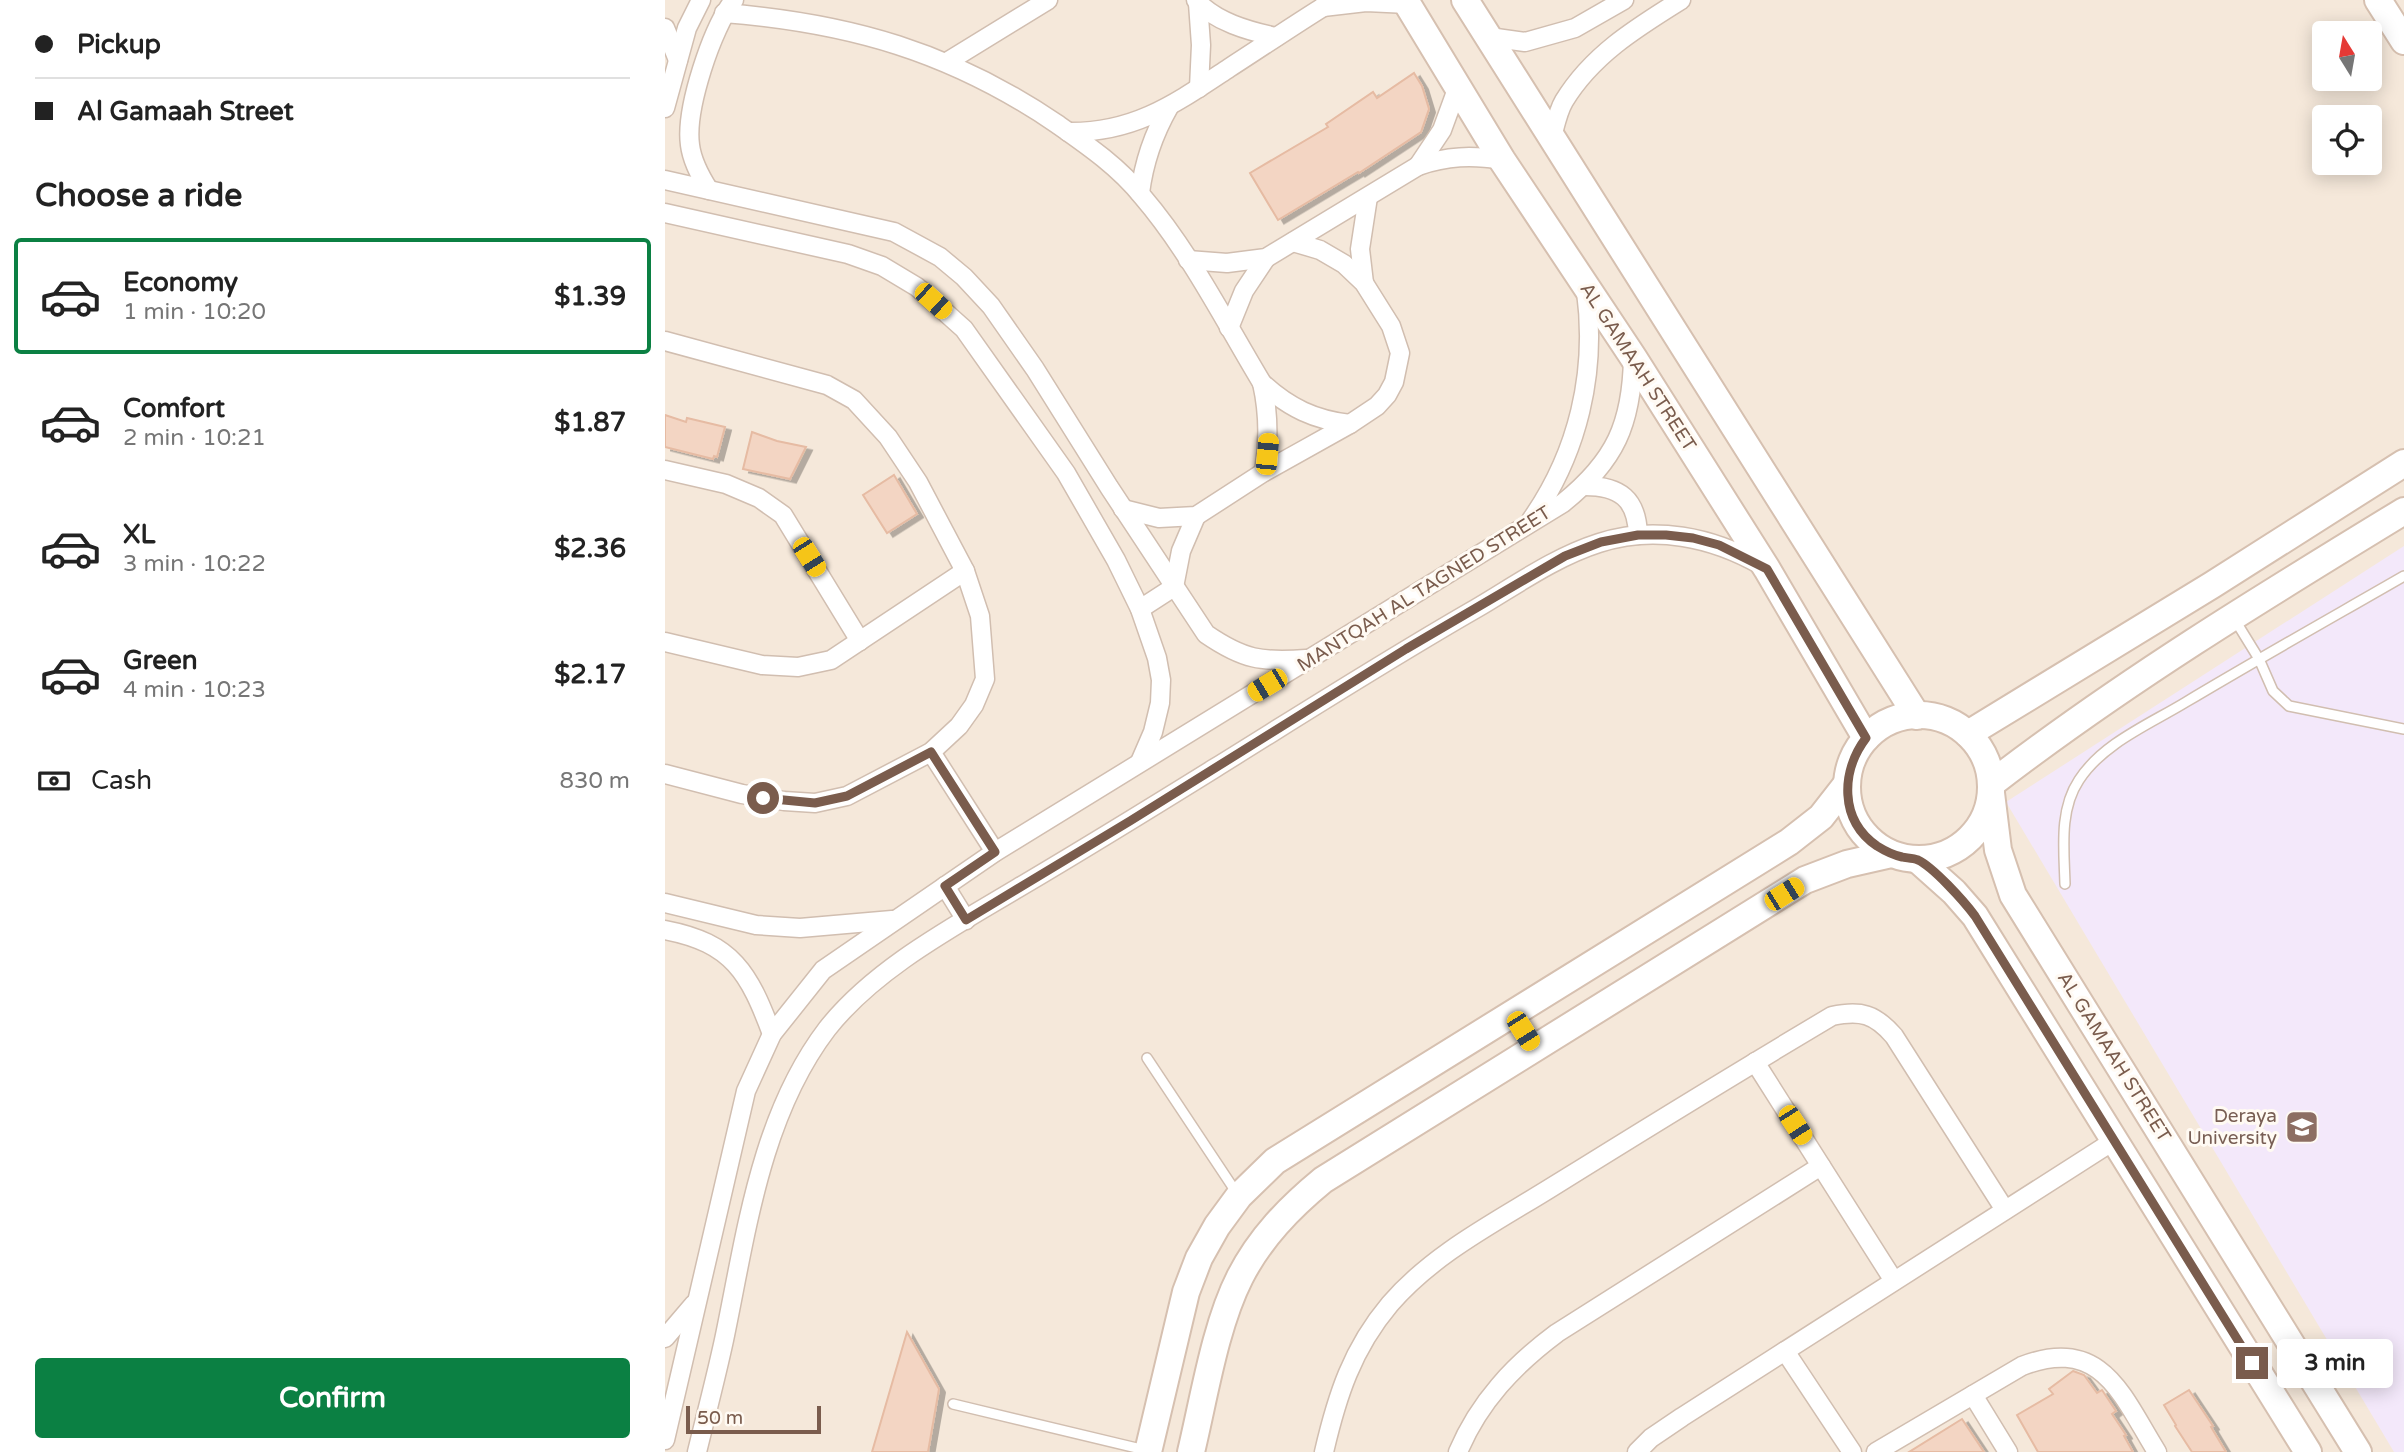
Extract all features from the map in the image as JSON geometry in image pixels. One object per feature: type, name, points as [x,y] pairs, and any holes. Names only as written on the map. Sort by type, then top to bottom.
[{"type":"street","points":[[691,113],[665,107],[687,28],[701,0]]},
{"type":"street","points":[[947,62],[1048,0]]},
{"type":"street","points":[[1465,0],[1917,716]]},
{"type":"street","points":[[1489,37],[1525,42],[1575,29],[1624,0]]},
{"type":"street","points":[[1552,137],[1562,103],[1589,67],[1631,31],[1681,0]]},
{"type":"street","points":[[2378,0],[2404,41]]},
{"type":"street","points":[[1197,1],[1235,25],[1276,37]]},
{"type":"street","points":[[1197,1],[1201,46],[1199,88]]},
{"type":"street","points":[[1068,132],[1110,130],[1140,121],[1169,107],[1325,3],[1407,2]]},
{"type":"street","name":"AL GAMAAH STREET","points":[[1407,2],[1502,160],[1633,357],[1767,569],[1866,738]]},
{"type":"street","points":[[709,190],[694,161],[689,129],[708,53],[729,6],[838,27],[893,42],[947,62],[1019,100],[1106,160],[1140,193],[1166,225],[1262,383],[1277,397],[1311,416],[1350,424]]},
{"type":"street","points":[[665,28],[678,60]]},
{"type":"street","points":[[1418,166],[1442,130],[1457,89]]},
{"type":"street","points":[[1140,193],[1149,148],[1169,107]]},
{"type":"street","points":[[1188,260],[1227,263],[1266,258],[1418,166],[1459,156],[1502,160]]},
{"type":"street","points":[[665,180],[894,232],[940,257],[964,277],[991,306],[1035,369],[1206,634],[1226,648],[1249,658],[1273,661],[1310,659]]},
{"type":"street","points":[[1364,283],[1361,240],[1368,197]]},
{"type":"street","points":[[758,233],[765,202]]},
{"type":"street","points":[[665,213],[848,254],[882,266],[918,287],[964,330],[1066,473],[1116,560],[1140,609],[1157,657],[1161,680],[1160,703],[1153,732],[1140,762]]},
{"type":"street","points":[[1123,509],[1159,518],[1196,516],[1264,472],[1350,424],[1377,406],[1387,395],[1399,368],[1397,339],[1391,326],[1364,283],[1344,264],[1333,256],[1293,242]]},
{"type":"street","points":[[1229,328],[1244,291],[1266,258]]},
{"type":"street","points":[[1528,525],[1566,458],[1581,410],[1589,360],[1585,284]]},
{"type":"street","points":[[665,341],[827,385],[854,400],[888,437],[918,482],[965,571],[980,616],[985,679],[974,705],[959,726],[931,752],[847,796],[815,803],[742,794],[665,774]]},
{"type":"street","name":"MANTQAH AL TAGNED STREET","points":[[665,1440],[746,1091],[772,1034],[823,970],[995,852],[1563,503],[1585,486],[1608,458],[1623,427],[1632,393],[1633,357]]},
{"type":"street","points":[[1262,383],[1268,419],[1264,472]]},
{"type":"street","points":[[1047,447],[1074,432]]},
{"type":"street","points":[[1968,734],[2404,463]]},
{"type":"street","points":[[665,470],[726,484],[759,498],[783,515],[860,641]]},
{"type":"street","points":[[1585,486],[1606,487],[1623,496],[1635,512],[1638,535]]},
{"type":"street","points":[[1140,609],[1174,587],[1181,551],[1196,516]]},
{"type":"street","points":[[1991,788],[2070,725],[2232,616],[2398,518]]},
{"type":"street","points":[[697,1452],[723,1345],[745,1235],[763,1165],[782,1109],[802,1068],[825,1031],[852,1000],[898,964],[966,920],[1406,649],[1565,556],[1601,542],[1638,535],[1666,535],[1706,541],[1744,555],[1767,569]]},
{"type":"street","points":[[665,642],[762,666],[798,667],[831,660],[965,571]]},
{"type":"street","points":[[1917,716],[1944,720],[1968,734],[1984,757],[1991,788],[1987,811],[1979,827],[1967,841],[1944,854],[1917,859],[1891,854],[1863,833],[1854,819],[1846,785],[1852,760],[1866,738],[1890,722],[1917,716]]},
{"type":"street","points":[[931,752],[995,852]]},
{"type":"street","points":[[1846,785],[1821,817],[1790,842],[1275,1161],[1239,1196],[1199,1258],[1186,1292],[1150,1445],[1192,1446],[1229,1303],[1254,1254],[1273,1226],[1322,1180],[1805,880],[1847,864],[1891,854]]},
{"type":"street","name":"AL GAMAAH STREET","points":[[1991,788],[1997,850],[2013,895],[2351,1441]]},
{"type":"street","points":[[1917,859],[1954,891],[1975,916],[2308,1452],[2351,1441]]},
{"type":"street","points":[[945,886],[966,920]]},
{"type":"street","points":[[665,904],[756,925],[800,928],[895,920]]},
{"type":"street","points":[[687,909],[672,932],[705,940],[722,951],[741,970],[757,995],[772,1034]]},
{"type":"street","points":[[1324,1452],[1335,1403],[1357,1352],[1372,1327],[1410,1283],[1455,1248],[1832,1016],[1849,1012],[1867,1015],[1882,1023],[1894,1036],[2005,1210]]},
{"type":"street","points":[[1512,1013],[1534,1049]]},
{"type":"street","points":[[1755,1062],[1894,1281]]},
{"type":"street","points":[[1637,1452],[1651,1438],[1682,1417],[2115,1140]]},
{"type":"street","points":[[1458,1452],[1482,1407],[1504,1379],[1529,1354],[1557,1333],[1821,1166]]},
{"type":"street","points":[[1239,1196],[1273,1226]]},
{"type":"street","points":[[665,1338],[698,1299]]},
{"type":"street","points":[[1785,1351],[1851,1452]]},
{"type":"street","points":[[1876,1452],[2022,1366],[2041,1359],[2060,1357],[2080,1360],[2098,1369],[2113,1382],[2157,1452]]},
{"type":"street","points":[[665,1392],[680,1376]]},
{"type":"street","points":[[1973,1395],[2008,1452]]},
{"type":"lane","points":[[2065,884],[2065,817],[2073,790],[2088,766],[2118,743],[2404,576]]},
{"type":"lane","points":[[2232,616],[2259,659],[2273,691],[2289,706],[2404,729]]},
{"type":"lane","points":[[1147,1058],[1239,1196]]},
{"type":"lane","points":[[953,1404],[1150,1445]]},
{"type":"shaded area","points":[[665,0],[2404,0],[2404,1452],[665,1452]]},
{"type":"shaded area","name":"Deraya University","points":[[2404,546],[2404,1452],[2394,1452],[2006,802]]},
{"type":"building","points":[[1414,73],[1422,86],[1429,109],[1421,132],[1359,173],[1278,220],[1250,173],[1328,127],[1326,124],[1373,92],[1377,98]]},
{"type":"building","points":[[665,415],[686,422],[687,418],[725,427],[717,457],[714,456],[713,459],[665,447]]},
{"type":"building","points":[[752,432],[806,447],[790,479],[743,469]]},
{"type":"building","points":[[894,475],[917,514],[887,533],[863,495]]},
{"type":"building","points":[[907,1332],[939,1389],[928,1452],[872,1452]]},
{"type":"building","points":[[2073,1371],[2084,1375],[2097,1393],[2102,1390],[2116,1411],[2112,1414],[2133,1452],[2038,1452],[2017,1415],[2053,1394],[2049,1389]]},
{"type":"building","points":[[2189,1390],[2213,1426],[2211,1427],[2226,1452],[2192,1452],[2175,1426],[2164,1405]]},
{"type":"building","points":[[1962,1419],[1984,1452],[1909,1452]]},
{"type":"place","name":"Deraya University","points":[[2302,1127]]},
{"type":"route","points":[[763,798],[815,803],[847,796],[931,752],[995,852],[945,886],[966,920],[1406,649],[1565,556],[1601,542],[1638,535],[1693,538],[1719,545],[1744,555],[1767,569],[1866,738],[1852,760],[1846,785],[1854,819],[1863,833],[1891,854],[1917,859],[1954,891],[1975,916],[2252,1363]]}]
